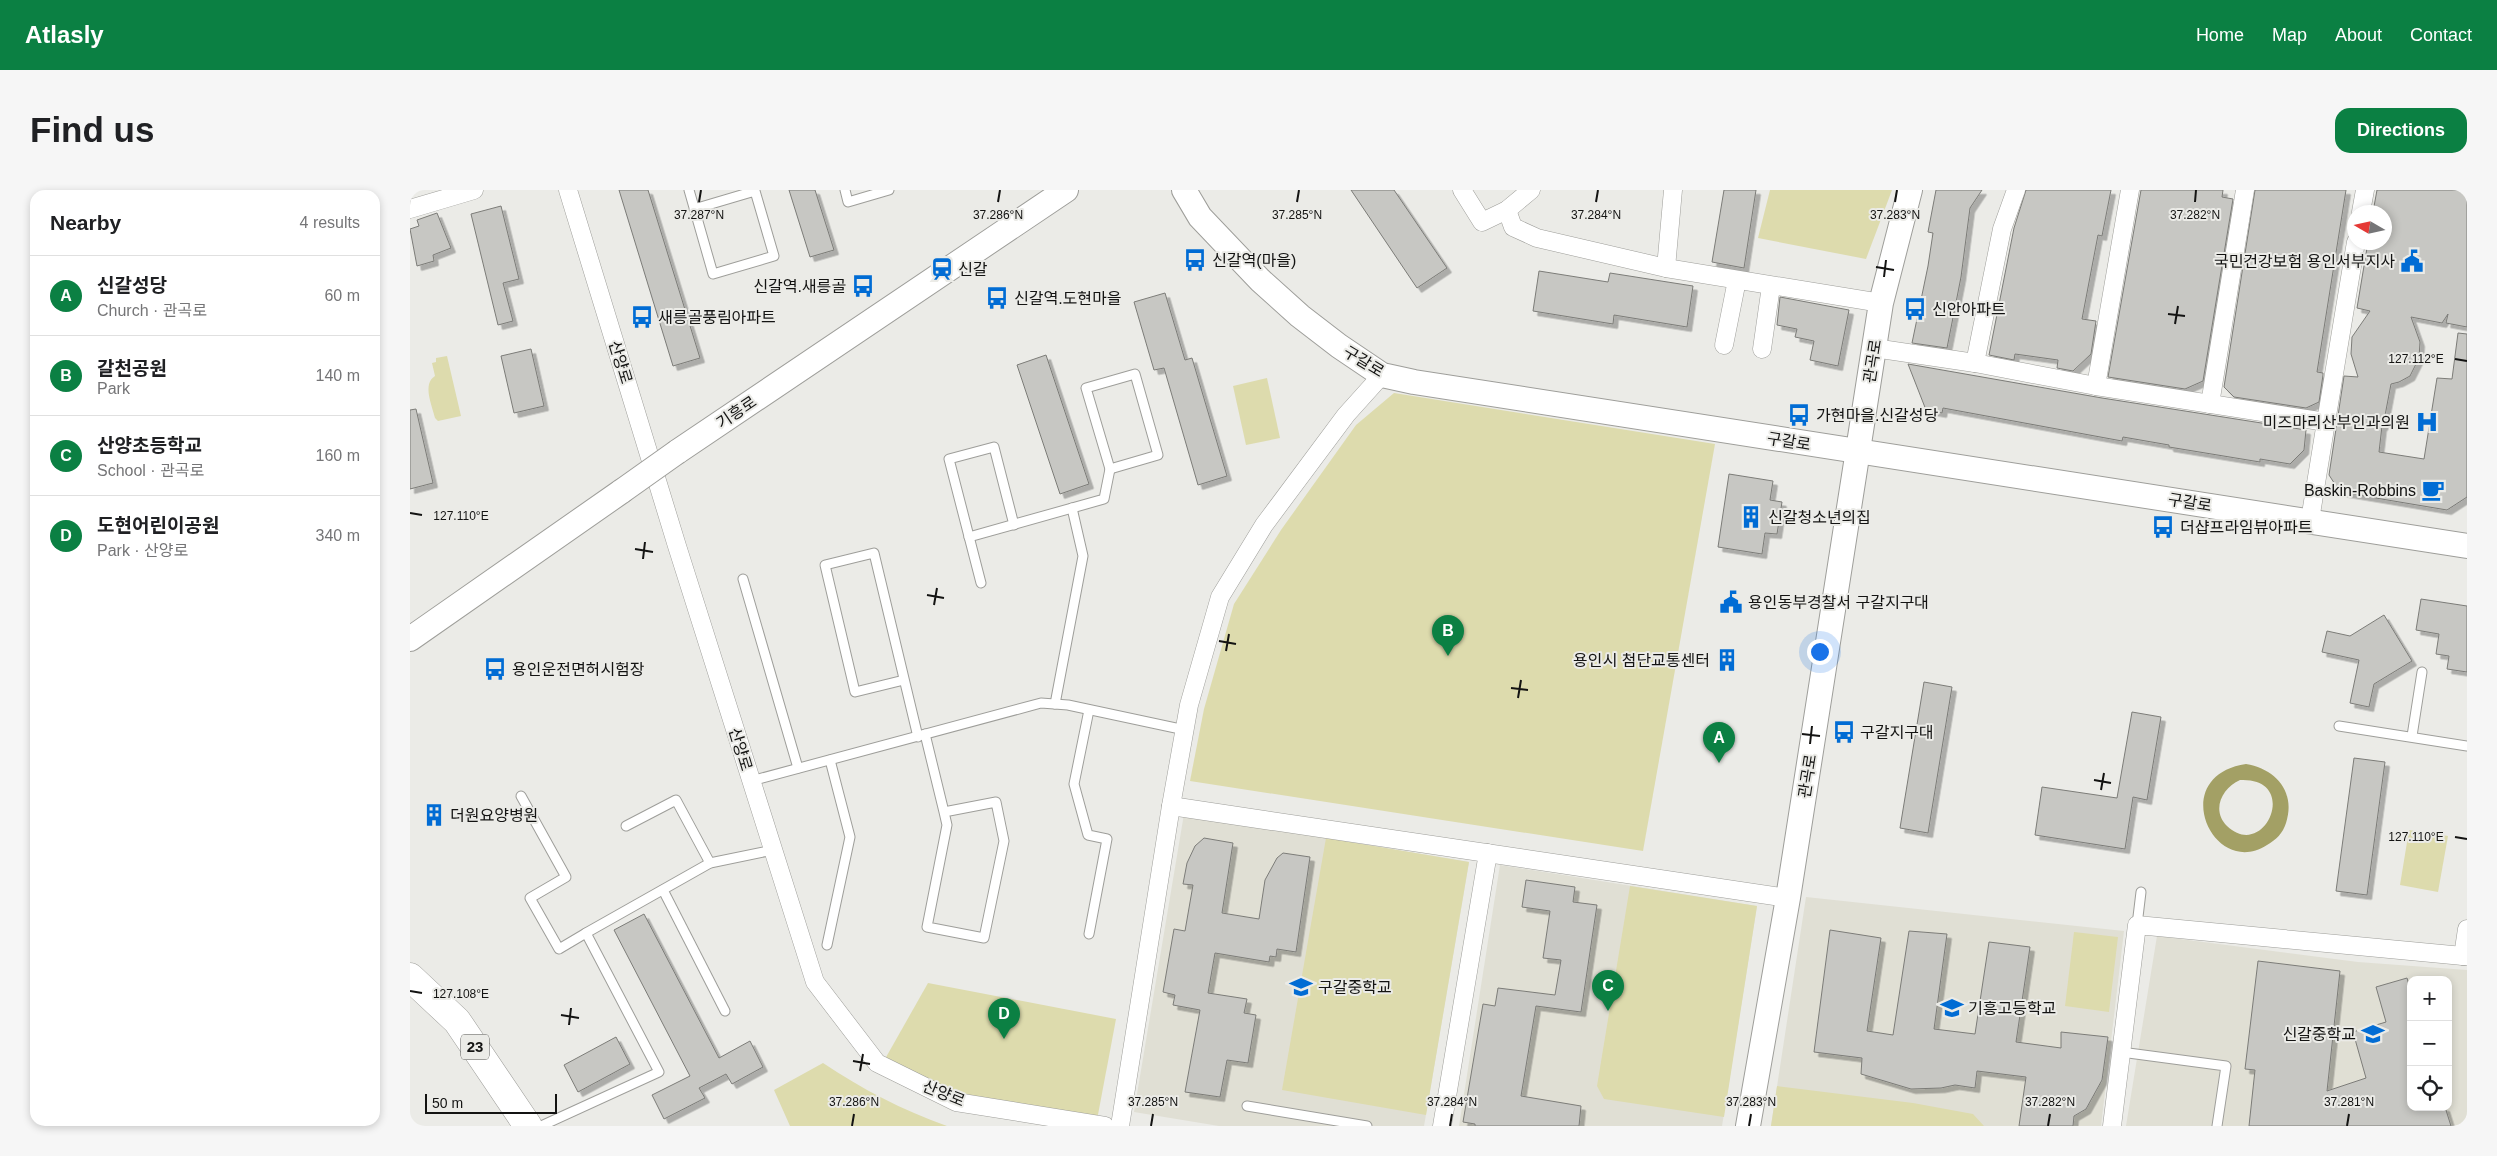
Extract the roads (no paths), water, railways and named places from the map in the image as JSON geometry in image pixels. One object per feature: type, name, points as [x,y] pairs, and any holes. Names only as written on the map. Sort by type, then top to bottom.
[{"type":"main road","name":"23","points":[[410,977],[458,1021],[528,1126]]},
{"type":"street","points":[[410,208],[474,190]]},
{"type":"street","name":"산양로","points":[[568,190],[815,982],[877,1063],[956,1102],[1105,1126]]},
{"type":"street","name":"기흥로","points":[[410,640],[677,452],[1066,190]]},
{"type":"street","name":"구갈로","points":[[1184,190],[1200,217],[1260,280],[1339,346],[1382,375],[1857,452],[2310,520],[2467,546]]},
{"type":"street","points":[[1462,190],[1482,222],[1507,210],[1531,190]]},
{"type":"street","points":[[1666,268],[1673,190]]},
{"type":"street","name":"관곡로","points":[[1748,1126],[1788,898],[1881,304],[1910,190]]},
{"type":"street","points":[[1975,363],[2002,229],[2016,190]]},
{"type":"street","points":[[2096,386],[2130,190]]},
{"type":"street","points":[[2210,404],[2244,190]]},
{"type":"street","points":[[2362,205],[2365,190]]},
{"type":"street","points":[[1507,210],[1513,227],[1537,238],[1666,268],[1881,304]]},
{"type":"street","points":[[2310,520],[2355,250]]},
{"type":"street","points":[[1724,345],[1737,280]]},
{"type":"street","points":[[1762,349],[1771,286]]},
{"type":"street","points":[[1874,348],[1975,363],[2096,386],[2326,422]]},
{"type":"street","points":[[1120,1126],[1171,806],[1185,730],[1190,705],[1220,597],[1264,525],[1346,415],[1382,375]]},
{"type":"street","points":[[1171,806],[1788,898]]},
{"type":"street","points":[[1442,1126],[1488,853]]},
{"type":"street","points":[[2112,1126],[2137,925],[2465,956],[2467,930]]},
{"type":"lane","points":[[689,190],[694,209],[713,274],[774,256],[755,191],[694,209]]},
{"type":"lane","points":[[845,190],[848,202],[889,190]]},
{"type":"lane","points":[[969,537],[1104,499],[1110,469],[1086,388],[1134,374],[1158,455],[1110,469]]},
{"type":"lane","points":[[981,583],[949,459],[994,447],[1014,525]]},
{"type":"lane","points":[[1055,704],[1083,556],[1072,508]]},
{"type":"lane","points":[[904,680],[855,692],[825,565],[874,553],[904,680],[947,825],[927,927],[984,938],[1004,841],[996,802],[944,812]]},
{"type":"lane","points":[[743,579],[798,768]]},
{"type":"lane","points":[[2412,736],[2422,672]]},
{"type":"lane","points":[[751,781],[1041,703],[1089,710],[1185,730]]},
{"type":"lane","points":[[1089,710],[1074,784],[1088,834],[1107,839],[1089,934]]},
{"type":"lane","points":[[2339,726],[2467,746]]},
{"type":"lane","points":[[827,945],[850,837],[830,760]]},
{"type":"lane","points":[[521,796],[566,877],[530,898],[559,949],[710,863],[773,850]]},
{"type":"lane","points":[[626,826],[676,800],[710,863]]},
{"type":"lane","points":[[663,890],[725,1011]]},
{"type":"lane","points":[[2137,925],[2141,892]]},
{"type":"lane","points":[[541,1126],[659,1072],[586,933]]},
{"type":"lane","points":[[2121,1052],[2226,1066],[2217,1126]]},
{"type":"lane","points":[[1247,1106],[1367,1126]]},
{"type":"place","name":"신갈역(마을)","points":[[1195,260]]},
{"type":"place","name":"국민건강보험 용인서부지사","points":[[2412,261]]},
{"type":"place","name":"신갈","points":[[942,269]]},
{"type":"place","name":"신갈역.새릉골","points":[[863,286]]},
{"type":"place","name":"신갈역.도현마을","points":[[997,298]]},
{"type":"place","name":"신안아파트","points":[[1915,309]]},
{"type":"place","name":"새릉골풍림아파트","points":[[642,317]]},
{"type":"place","name":"가현마을.신갈성당","points":[[1799,415]]},
{"type":"place","name":"미즈마리산부인과의원","points":[[2427,422]]},
{"type":"place","name":"Baskin-Robbins","points":[[2433,490]]},
{"type":"place","name":"신갈청소년의집","points":[[1751,517]]},
{"type":"place","name":"더샵프라임뷰아파트","points":[[2163,527]]},
{"type":"place","name":"용인동부경찰서 구갈지구대","points":[[1731,602]]},
{"type":"place","name":"갈천공원","points":[[1448,656]]},
{"type":"place","name":"용인시 첨단교통센터","points":[[1727,660]]},
{"type":"place","name":"용인운전면허시험장","points":[[495,669]]},
{"type":"place","name":"구갈지구대","points":[[1844,732]]},
{"type":"place","name":"신갈성당","points":[[1719,763]]},
{"type":"place","name":"더원요양병원","points":[[434,815]]},
{"type":"place","name":"구갈중학교","points":[[1301,987]]},
{"type":"place","name":"기흥고등학교","points":[[1952,1008]]},
{"type":"place","name":"산양초등학교","points":[[1608,1011]]},
{"type":"place","name":"신갈중학교","points":[[2373,1034]]},
{"type":"place","name":"도현어린이공원","points":[[1004,1039]]}]
